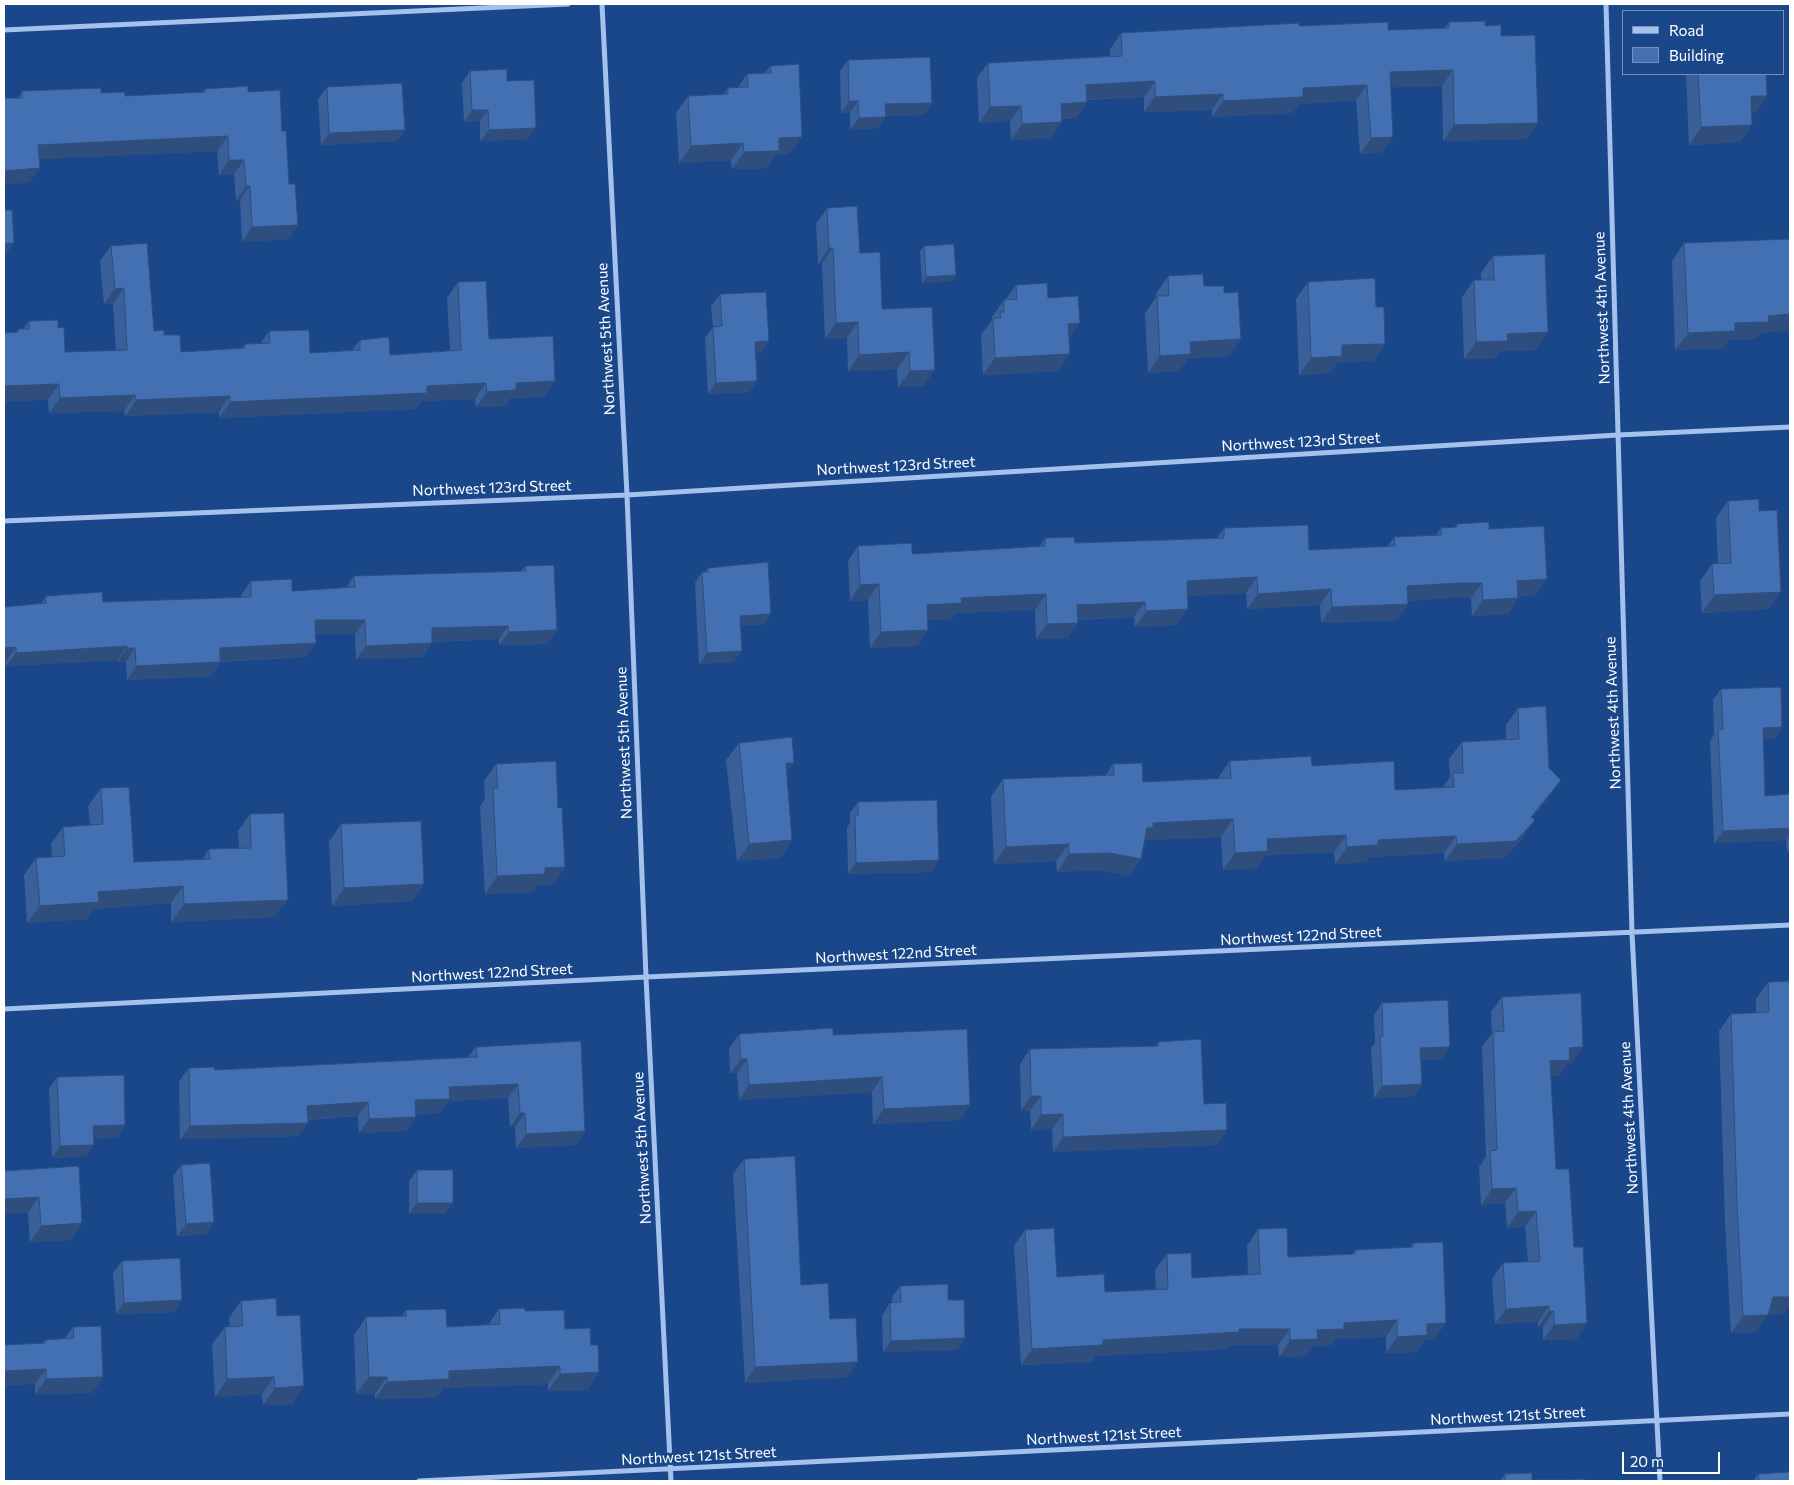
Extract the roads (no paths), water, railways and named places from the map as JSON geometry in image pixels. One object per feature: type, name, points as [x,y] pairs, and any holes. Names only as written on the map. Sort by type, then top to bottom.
[{"type":"street","points":[[4,30],[568,4]]},
{"type":"street","name":"Northwest 5th Avenue","points":[[602,4],[627,495],[646,977],[672,1481]]},
{"type":"street","name":"Northwest 4th Avenue","points":[[1606,4],[1632,933],[1660,1481]]},
{"type":"street","name":"Northwest 123rd Street","points":[[4,521],[627,495],[1618,435],[1790,427]]},
{"type":"street","name":"Northwest 122nd Street","points":[[4,1010],[646,977],[1790,925]]},
{"type":"street","name":"Northwest 121st Street","points":[[419,1481],[1790,1414]]}]
